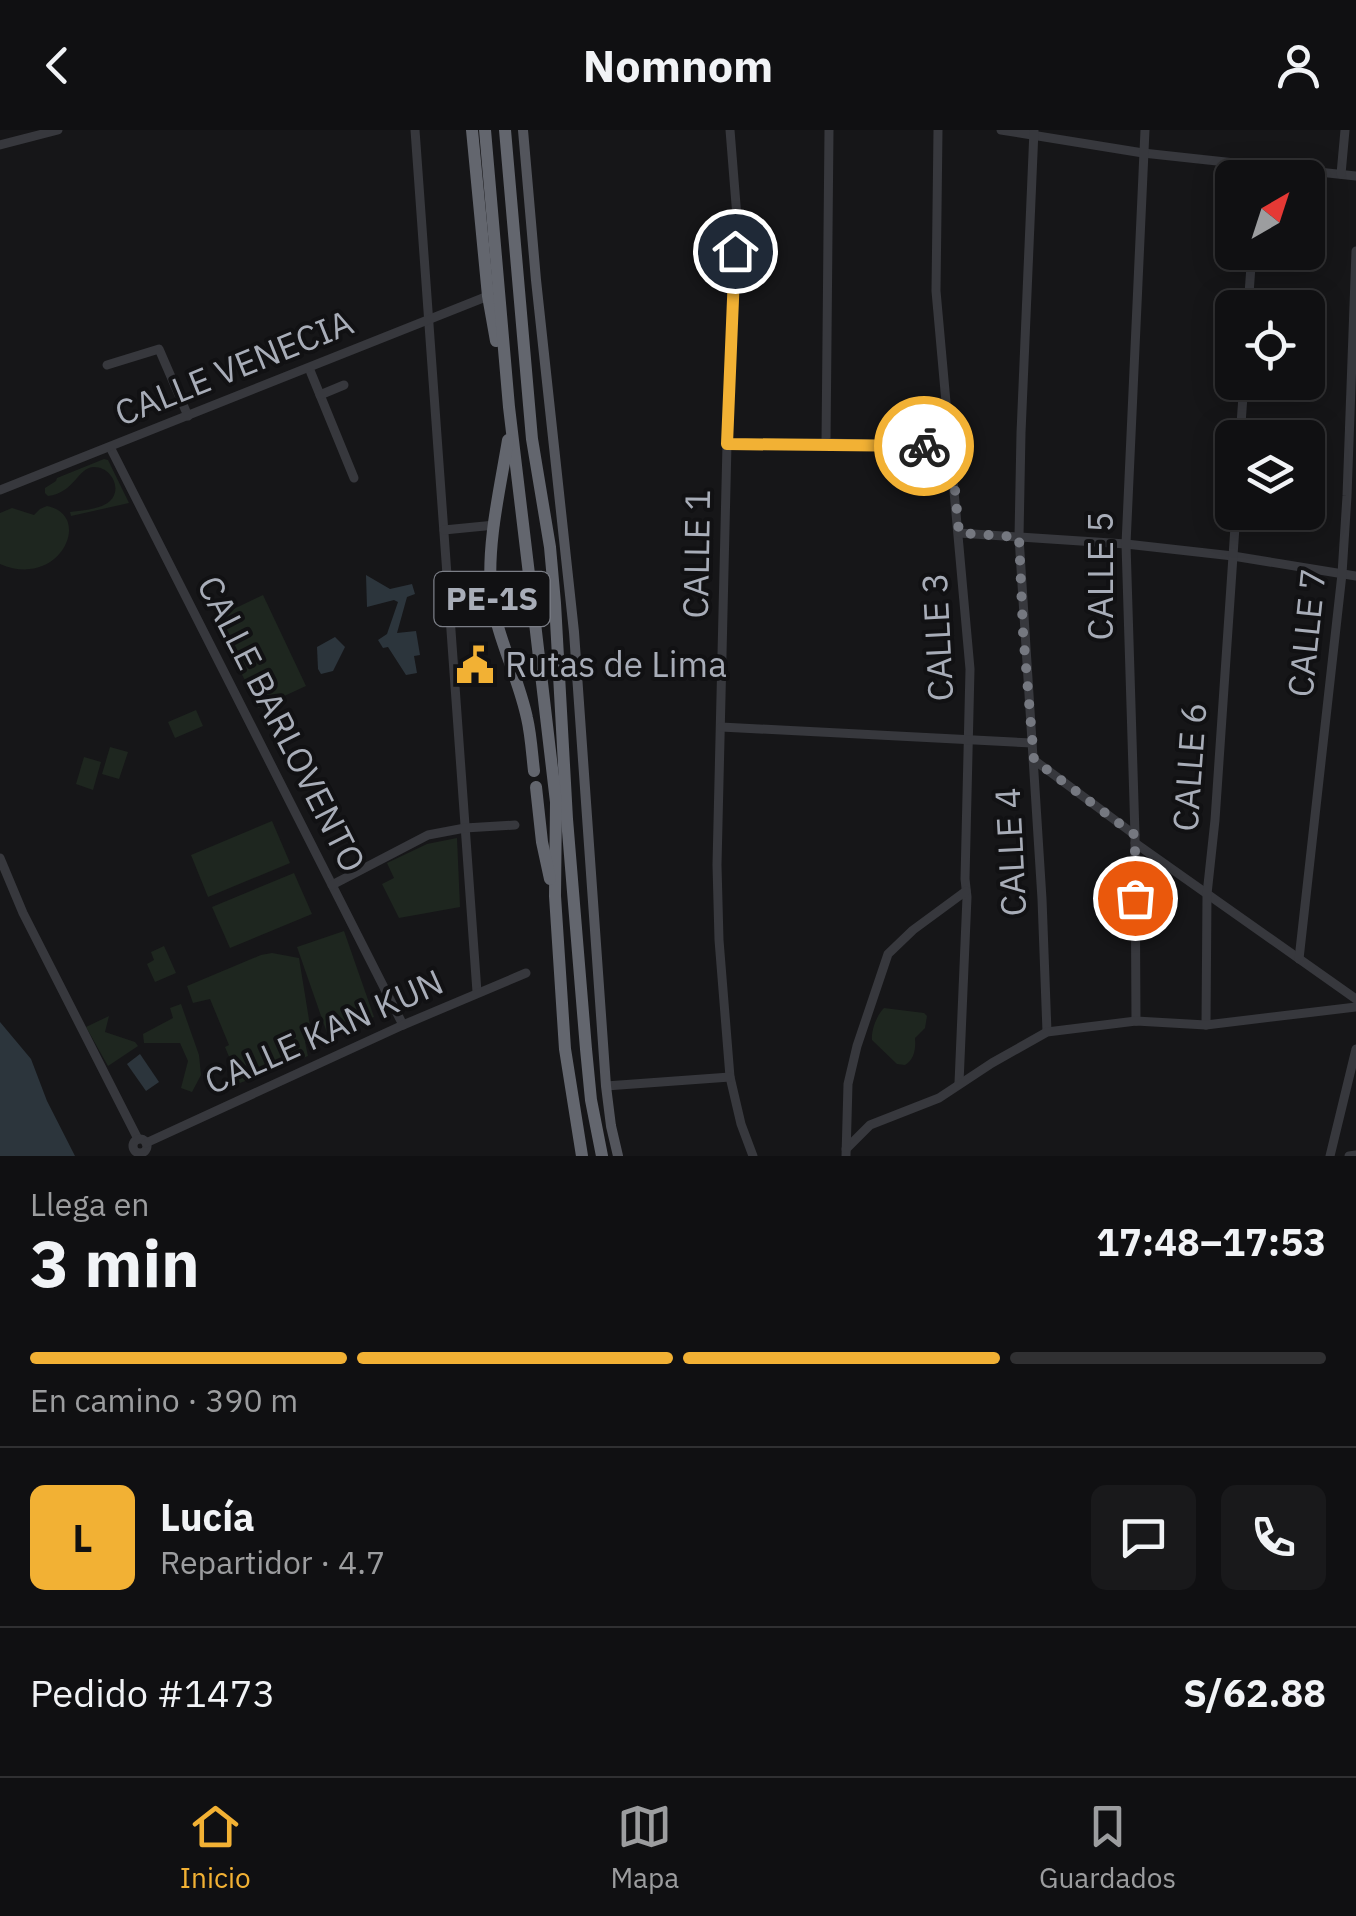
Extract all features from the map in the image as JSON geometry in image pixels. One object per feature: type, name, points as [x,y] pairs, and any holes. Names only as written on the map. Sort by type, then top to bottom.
[{"type":"highway","points":[[472,130],[488,296],[508,406]]},
{"type":"highway","name":"PE-1S","points":[[485,130],[508,406],[531,591]]},
{"type":"highway","name":"PE-1S","points":[[505,130],[532,439],[555,603],[572,896],[586,1049],[602,1156]]},
{"type":"highway","name":"PE-1S","points":[[510,422],[490,572],[498,630],[526,716],[534,772]]},
{"type":"highway","name":"PE-1S","points":[[533,606],[556,802],[555,896],[566,1049],[582,1156]]},
{"type":"highway","name":"PE-1S","points":[[536,786],[555,896]]},
{"type":"main road","points":[[523,130],[574,632],[606,1086],[618,1156]]},
{"type":"street","points":[[0,145],[58,130]]},
{"type":"street","points":[[415,130],[477,992]]},
{"type":"street","name":"CALLE 1","points":[[730,130],[736,216],[717,864],[730,1077],[753,1156]]},
{"type":"street","points":[[826,444],[829,130]]},
{"type":"street","name":"CALLE 3","points":[[938,130],[936,290],[970,670],[959,1083]]},
{"type":"street","points":[[1001,130],[1034,132],[1143,153],[1216,160]]},
{"type":"street","name":"CALLE 5","points":[[1136,1022],[1126,544],[1145,130]]},
{"type":"street","points":[[1341,174],[1345,130]]},
{"type":"street","name":"CALLE 4","points":[[1034,132],[1019,537],[1047,1032]]},
{"type":"street","points":[[1325,172],[1356,176]]},
{"type":"street","name":"CALLE 7","points":[[1299,960],[1342,574],[1356,251]]},
{"type":"street","name":"CALLE VENECIA","points":[[0,490],[488,296]]},
{"type":"street","points":[[107,366],[158,348],[188,416]]},
{"type":"street","points":[[309,368],[354,478]]},
{"type":"street","points":[[320,395],[344,385]]},
{"type":"street","points":[[727,444],[951,446]]},
{"type":"street","name":"CALLE BARLOVENTO","points":[[110,448],[403,1025]]},
{"type":"street","points":[[444,530],[495,525]]},
{"type":"street","name":"CALLE 6","points":[[1206,1025],[1208,894],[1235,530]]},
{"type":"street","points":[[959,533],[1126,544],[1356,576]]},
{"type":"street","points":[[721,728],[1032,743]]},
{"type":"street","points":[[1034,760],[1208,894],[1356,999]]},
{"type":"street","points":[[332,884],[428,835],[515,825]]},
{"type":"street","points":[[0,858],[77,1023],[144,1147]]},
{"type":"street","points":[[846,1152],[848,1084],[888,954],[966,891]]},
{"type":"street","name":"CALLE KAN KUN","points":[[144,1147],[403,1025],[526,973]]},
{"type":"street","points":[[846,1152],[870,1124],[938,1098],[1047,1032],[1136,1022],[1206,1025],[1356,1007]]},
{"type":"street","points":[[1330,1156],[1356,1049]]},
{"type":"street","points":[[606,1086],[730,1077]]},
{"type":"shaded area","points":[[104,459],[129,503],[71,516],[70,512],[101,506],[114,496],[110,474],[93,467],[57,494],[45,493],[45,488],[57,478]]},
{"type":"shaded area","points":[[47,506],[61,512],[68,523],[64,548],[39,567],[21,569],[0,564],[0,513],[12,508],[34,515]]},
{"type":"shaded area","points":[[366,575],[390,589],[412,584],[415,594],[407,597],[397,633],[416,631],[420,655],[414,656],[417,673],[406,675],[388,647],[383,648],[378,640],[387,634],[398,602],[367,607]]},
{"type":"shaded area","points":[[263,595],[306,686],[258,708],[215,618]]},
{"type":"shaded area","points":[[335,637],[345,647],[333,671],[321,674],[317,647]]},
{"type":"shaded area","points":[[196,710],[203,726],[175,738],[168,722]]},
{"type":"shaded area","points":[[110,747],[128,752],[119,779],[102,774]]},
{"type":"shaded area","points":[[84,757],[101,762],[93,790],[76,784]]},
{"type":"shaded area","points":[[272,821],[290,863],[208,897],[191,855]]},
{"type":"shaded area","points":[[457,838],[460,907],[399,918],[382,884],[394,878],[387,863],[427,844]]},
{"type":"shaded area","points":[[294,873],[312,914],[230,948],[212,907]]},
{"type":"shaded area","points":[[344,931],[374,1017],[327,1033],[297,947]]},
{"type":"shaded area","points":[[164,946],[176,973],[155,982],[147,964],[154,960],[151,952]]},
{"type":"shaded area","points":[[272,953],[299,958],[312,1038],[305,1042],[308,1056],[240,1083],[210,999],[193,1003],[187,986]]},
{"type":"shaded area","points":[[181,1004],[199,1055],[201,1075],[192,1092],[181,1088],[188,1061],[180,1043],[144,1043],[143,1034],[173,1018],[170,1008]]},
{"type":"shaded area","points":[[884,1008],[927,1016],[925,1028],[915,1038],[912,1057],[905,1065],[897,1064],[872,1040],[875,1023]]},
{"type":"shaded area","points":[[109,1016],[105,1032],[138,1046],[108,1066],[86,1027]]},
{"type":"shaded area","points":[[0,1022],[31,1059],[75,1156],[0,1156]]},
{"type":"shaded area","points":[[140,1054],[159,1082],[146,1091],[127,1064]]},
{"type":"way so far","points":[[924,446],[951,446],[959,533],[1019,537],[1034,760],[1135,835],[1135,898]]},
{"type":"place","name":"Rutas de Lima","points":[[475,665]]},
{"type":"route","points":[[735,251],[727,444],[924,446]]}]
